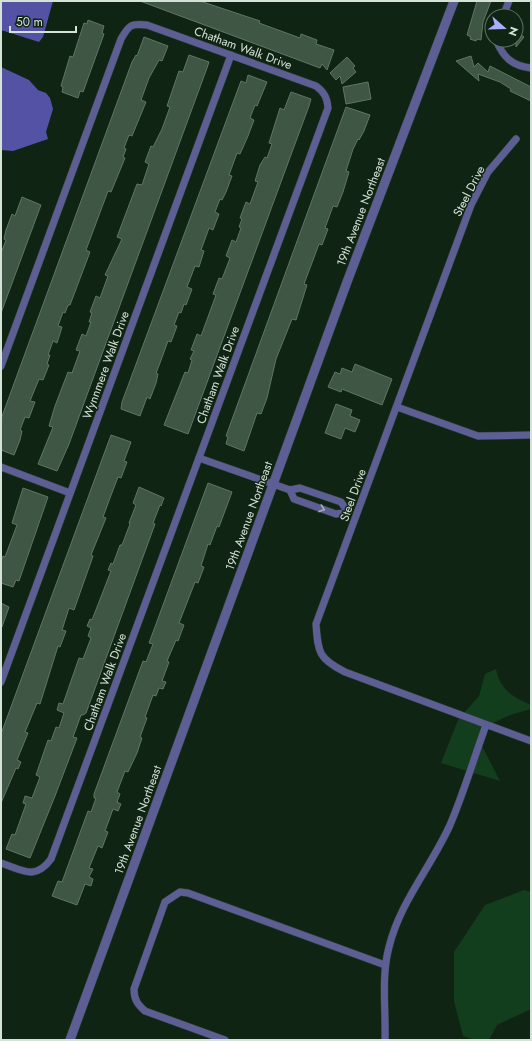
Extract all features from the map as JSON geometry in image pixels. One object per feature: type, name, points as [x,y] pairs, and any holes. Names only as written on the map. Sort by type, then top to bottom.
[{"type":"street","name":"19th Avenue Northeast","points":[[70,1040],[273,485],[454,1]]},
{"type":"street","name":"Chatham Walk Drive","points":[[1,366],[121,39],[127,27],[136,24],[148,25],[316,86],[324,92],[327,98],[328,108],[51,859],[45,868],[39,872],[29,873],[1,863]]},
{"type":"street","points":[[499,48],[501,54],[520,67],[531,68]]},
{"type":"street","name":"Wynnmere Walk Drive","points":[[1,682],[231,55]]},
{"type":"street","name":"Steel Drive","points":[[516,139],[488,172],[471,205],[316,624],[320,651],[328,663],[345,672],[531,741]]},
{"type":"street","points":[[397,407],[478,436],[531,435]]},
{"type":"street","points":[[199,458],[273,485],[290,490],[300,488],[341,502],[348,512]]},
{"type":"street","points":[[1,467],[70,493]]},
{"type":"street","points":[[290,490],[294,500],[336,514],[348,512],[357,515]]},
{"type":"street","points":[[385,1040],[385,965],[393,932],[399,916],[450,825],[486,725]]},
{"type":"street","points":[[225,1040],[144,1011],[134,997],[134,989],[165,902],[180,892],[188,893],[385,965]]},
{"type":"green space","points":[[496,669],[504,688],[513,696],[531,705],[531,709],[510,715],[487,726],[481,744],[500,781],[441,763],[458,720],[479,696],[485,674]]},
{"type":"green space","points":[[524,890],[531,892],[531,1009],[497,1025],[489,1040],[475,1040],[463,1036],[454,1001],[454,952],[485,905]]},
{"type":"shaded area","points":[[1,1],[53,1],[43,37],[39,42],[1,30]]},
{"type":"shaded area","points":[[1,67],[29,80],[38,90],[46,93],[50,98],[53,109],[46,132],[48,139],[13,151],[1,150]]},
{"type":"building","points":[[140,1],[200,1],[260,21],[259,23],[300,38],[301,34],[317,40],[316,44],[334,50],[327,70],[322,64],[320,68]]},
{"type":"building","points":[[477,1],[491,1],[488,8],[484,8],[481,40],[477,39],[476,41],[470,39],[471,37],[467,35]]},
{"type":"building","points":[[88,20],[104,26],[102,33],[104,34],[83,92],[80,91],[78,98],[62,92],[63,87],[61,86],[70,56],[73,57],[84,23],[87,24]]},
{"type":"building","points":[[144,37],[168,46],[162,61],[159,60],[149,78],[141,100],[146,102],[132,136],[129,135],[124,148],[126,149],[123,157],[125,158],[111,192],[108,191],[86,250],[90,252],[70,305],[68,305],[65,313],[63,312],[58,326],[62,327],[57,343],[53,341],[48,355],[50,355],[47,364],[49,365],[43,380],[39,379],[30,401],[35,402],[29,418],[25,417],[20,430],[22,431],[20,440],[14,455],[1,450],[1,419],[132,62],[136,55],[137,56]]},
{"type":"building","points":[[189,55],[209,62],[69,444],[57,471],[38,464],[53,427],[49,426],[55,406],[68,372],[72,373],[80,351],[76,350],[82,334],[86,336],[91,322],[89,322],[92,313],[90,312],[96,296],[100,298],[108,276],[105,275],[122,239],[117,237],[137,184],[142,185],[149,164],[145,162],[151,146],[153,147],[162,129],[170,107],[167,106],[179,71],[183,72]]},
{"type":"building","points":[[471,56],[474,67],[478,63],[488,72],[490,66],[531,87],[531,101],[510,91],[511,89],[500,82],[478,74],[479,81],[456,61]]},
{"type":"building","points":[[347,57],[355,66],[353,68],[356,72],[342,84],[340,76],[336,80],[330,73]]},
{"type":"building","points":[[248,75],[267,82],[257,106],[255,105],[250,118],[254,120],[240,154],[237,153],[229,175],[232,176],[226,192],[222,200],[220,199],[215,212],[219,214],[213,230],[209,228],[201,250],[204,251],[199,267],[195,266],[187,287],[192,289],[186,305],[184,304],[181,313],[179,312],[174,325],[177,326],[171,342],[168,341],[156,373],[158,374],[156,383],[150,399],[147,397],[140,416],[121,409],[122,402],[241,81],[246,83]]},
{"type":"building","points":[[368,82],[371,99],[346,104],[343,87]]},
{"type":"building","points":[[291,92],[311,99],[309,106],[188,434],[164,425],[185,372],[188,373],[192,360],[190,359],[194,351],[191,350],[197,334],[201,336],[216,295],[213,294],[219,278],[222,279],[230,258],[226,256],[232,240],[236,242],[241,228],[239,227],[242,219],[240,218],[246,202],[250,204],[258,182],[255,181],[260,165],[265,157],[267,158],[272,144],[269,143],[280,108],[284,110]]},
{"type":"building","points":[[346,107],[370,115],[364,131],[353,149],[346,171],[349,172],[343,192],[337,207],[333,206],[325,228],[328,229],[322,245],[319,244],[304,284],[307,285],[296,320],[292,319],[276,359],[267,398],[261,414],[257,413],[244,451],[226,444],[228,437],[226,436]]},
{"type":"building","points":[[22,197],[41,205],[1,313],[1,253],[6,240],[4,239],[6,230],[12,214],[15,216]]},
{"type":"building","points":[[355,364],[392,379],[382,405],[342,389],[341,392],[328,387],[335,372],[340,374],[342,368],[352,372]]},
{"type":"building","points":[[336,404],[352,410],[350,416],[360,420],[355,432],[345,428],[341,439],[325,433]]},
{"type":"building","points":[[111,435],[131,442],[124,461],[127,462],[121,478],[118,477],[103,517],[106,518],[91,555],[93,556],[74,610],[69,608],[62,630],[66,631],[60,647],[58,646],[40,704],[37,703],[25,732],[28,733],[17,760],[21,762],[18,769],[16,768],[1,803],[1,734]]},
{"type":"building","points":[[208,483],[232,492],[219,527],[217,526],[210,545],[208,544],[201,566],[204,567],[198,583],[195,582],[179,623],[184,625],[178,641],[176,640],[167,661],[169,662],[162,681],[166,682],[163,689],[159,688],[156,696],[153,695],[145,717],[147,718],[140,737],[142,738],[137,753],[128,772],[125,771],[117,792],[120,794],[117,802],[121,804],[118,811],[113,809],[105,831],[108,832],[102,848],[98,846],[89,868],[93,869],[89,877],[93,879],[91,886],[85,884],[77,905],[52,896],[58,881],[62,882],[88,811],[91,812],[96,798],[94,798],[94,794],[143,661],[146,662],[153,644],[149,643]]},
{"type":"building","points":[[139,487],[164,498],[153,523],[155,524],[86,713],[81,715],[73,737],[77,738],[30,858],[6,849],[12,834],[15,835],[26,804],[23,803],[25,796],[32,798],[40,777],[36,775],[48,740],[51,741],[56,727],[59,728],[64,713],[57,710],[59,703],[63,704],[79,658],[83,659],[91,638],[88,636],[91,628],[87,626],[90,619],[92,620],[111,571],[108,570],[111,563],[113,564],[130,524],[129,523],[136,505],[133,503]]},
{"type":"building","points":[[23,488],[48,497],[19,581],[16,580],[13,587],[1,583],[1,561],[3,556],[5,557],[17,525],[12,523]]},
{"type":"building","points":[[1,603],[9,607],[2,627],[1,627]]}]
